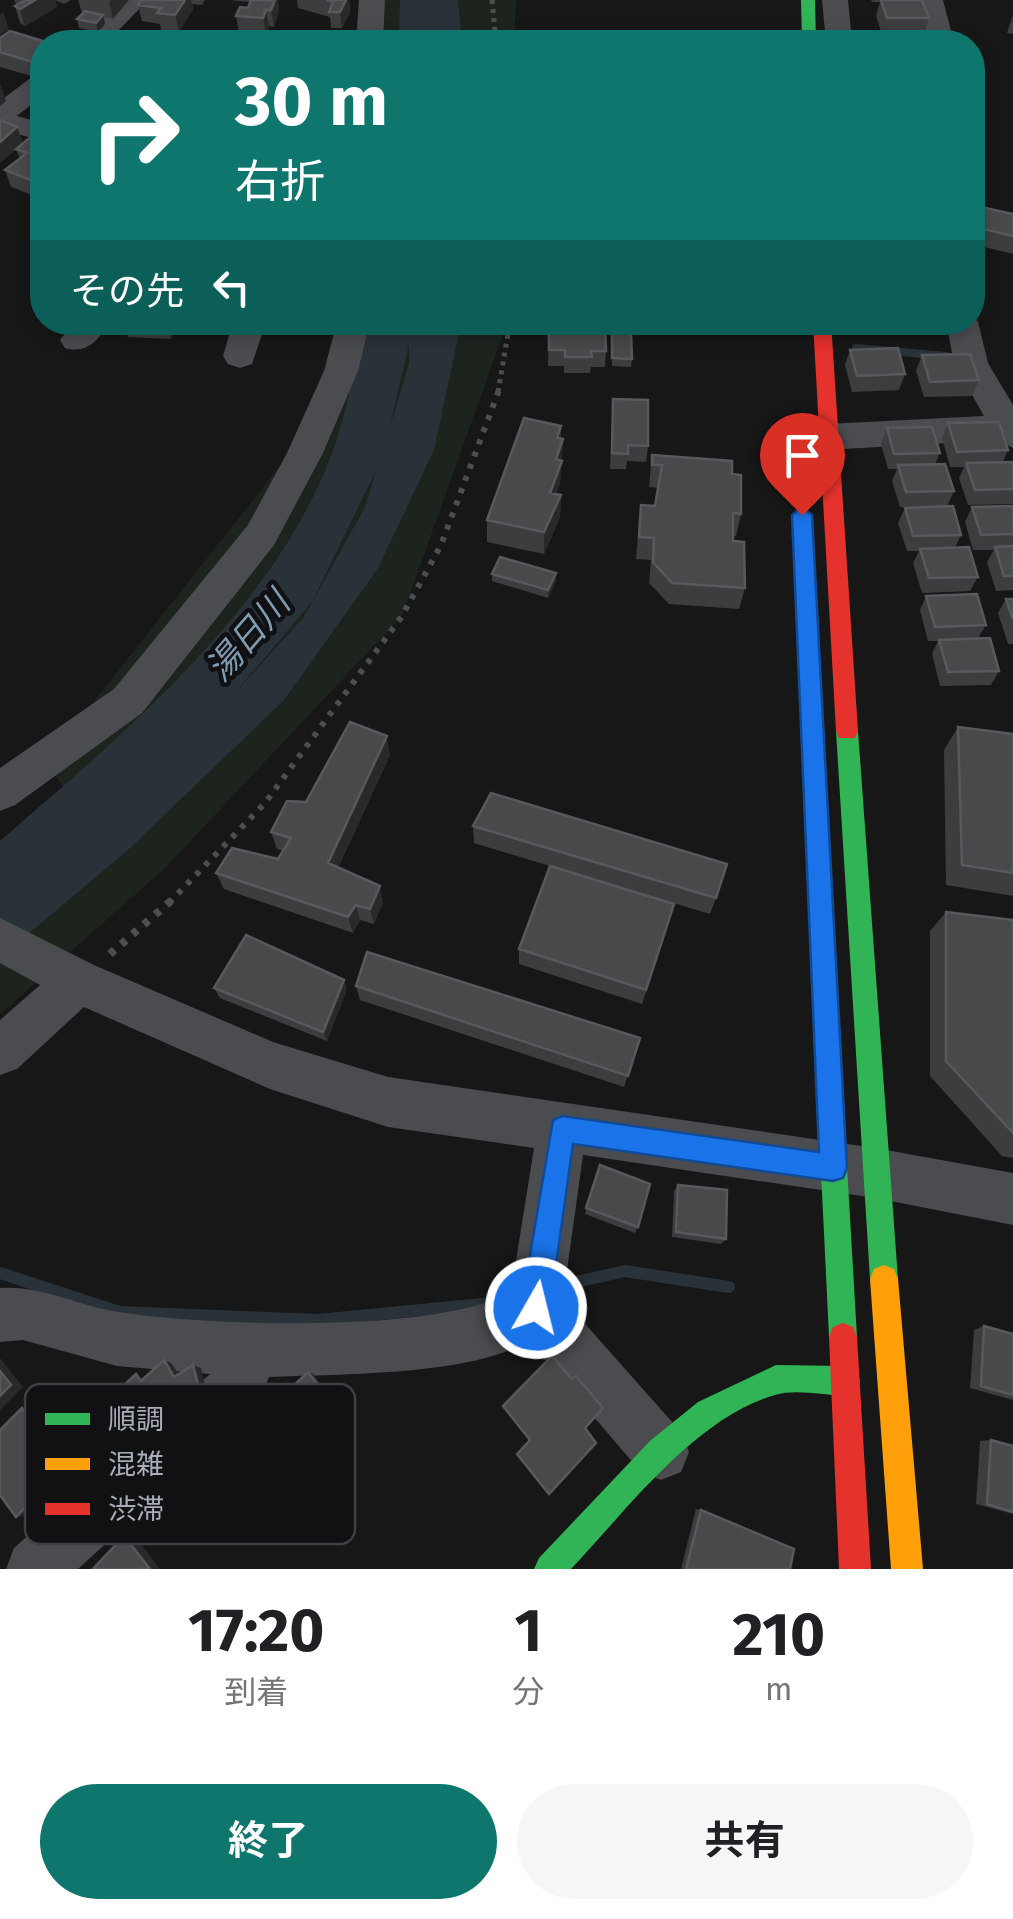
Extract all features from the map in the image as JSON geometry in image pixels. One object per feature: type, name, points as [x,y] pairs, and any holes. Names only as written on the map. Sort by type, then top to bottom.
[{"type":"street","points":[[104,30],[135,0]]},
{"type":"street","points":[[808,0],[809,30]]},
{"type":"street","points":[[835,0],[839,30]]},
{"type":"street","points":[[930,0],[938,30]]},
{"type":"street","points":[[368,5],[369,30]]},
{"type":"street","points":[[0,117],[30,93]]},
{"type":"street","points":[[0,117],[30,128]]},
{"type":"street","points":[[240,356],[246,335]]},
{"type":"street","points":[[0,792],[128,702],[261,534],[312,436],[341,370],[350,335]]},
{"type":"street","points":[[823,335],[854,1171],[844,1380],[856,1569]]},
{"type":"street","points":[[827,437],[1011,430],[971,363],[965,335]]},
{"type":"street","points":[[821,912],[906,1569]]},
{"type":"street","points":[[0,939],[74,979],[270,1065],[388,1102],[854,1171],[1013,1199]]},
{"type":"street","points":[[0,1052],[74,979]]},
{"type":"street","points":[[562,1129],[536,1308],[660,1452]]},
{"type":"street","points":[[0,1315],[23,1312],[118,1339],[250,1350],[396,1345],[500,1328],[536,1308]]},
{"type":"street","points":[[240,1384],[250,1350]]},
{"type":"street","points":[[550,1569],[660,1452],[708,1412],[776,1378],[844,1380]]},
{"type":"street","points":[[35,1569],[63,1544]]},
{"type":"path","points":[[492,0],[495,30]]},
{"type":"path","points":[[74,979],[186,888],[266,804],[402,616],[448,526],[500,383],[508,335]]},
{"type":"shaded area","points":[[384,0],[516,0],[515,30],[383,30]]},
{"type":"shaded area","points":[[422,0],[458,0],[461,30],[423,30]]},
{"type":"shaded area","points":[[337,335],[501,335],[402,616],[164,869],[0,1014],[0,875],[80,810],[46,762],[295,447]]},
{"type":"shaded area","points":[[409,335],[458,335],[434,450],[378,568],[284,700],[130,848],[0,958],[0,880],[225,704],[304,617],[365,507],[409,364]]},
{"type":"building","points":[[35,0],[20,9],[15,6]]},
{"type":"building","points":[[141,0],[185,0],[175,15],[157,13],[161,8],[138,5]]},
{"type":"building","points":[[251,0],[275,0],[263,18],[236,16],[240,7],[248,8]]},
{"type":"building","points":[[327,0],[346,0],[340,12],[329,12],[333,2]]},
{"type":"building","points":[[881,0],[922,0],[929,18],[887,18]]},
{"type":"building","points":[[85,11],[103,15],[96,23],[77,19]]},
{"type":"building","points":[[10,31],[30,37],[30,61],[0,52],[0,38]]},
{"type":"building","points":[[0,120],[17,127],[0,142]]},
{"type":"building","points":[[30,138],[30,180],[5,170],[27,153],[16,149]]},
{"type":"building","points":[[985,208],[1013,214],[1013,236],[985,229]]},
{"type":"building","points":[[549,335],[605,335],[606,351],[591,351],[592,357],[565,357],[565,350],[549,350]]},
{"type":"building","points":[[612,335],[631,335],[632,359],[612,358]]},
{"type":"building","points":[[898,348],[905,374],[857,376],[850,350]]},
{"type":"building","points":[[970,354],[979,380],[930,382],[922,355]]},
{"type":"building","points":[[613,399],[648,400],[648,446],[628,445],[628,454],[612,453]]},
{"type":"building","points":[[524,418],[561,426],[557,438],[563,439],[556,459],[562,461],[550,493],[561,495],[544,532],[487,520]]},
{"type":"building","points":[[999,422],[1008,450],[957,452],[948,423]]},
{"type":"building","points":[[932,427],[940,453],[894,454],[887,428]]},
{"type":"building","points":[[652,455],[732,461],[732,474],[741,475],[741,514],[733,513],[733,541],[744,542],[745,588],[672,583],[653,562],[654,538],[639,537],[641,505],[655,506],[662,465],[652,465]]},
{"type":"building","points":[[1013,462],[1013,489],[975,490],[966,463]]},
{"type":"building","points":[[945,464],[954,491],[906,492],[898,465]]},
{"type":"building","points":[[953,506],[961,535],[913,536],[905,508]]},
{"type":"building","points":[[1013,506],[1013,534],[981,535],[972,507]]},
{"type":"building","points":[[1013,546],[1013,576],[1004,576],[995,547]]},
{"type":"building","points":[[969,547],[978,577],[929,578],[920,549]]},
{"type":"building","points":[[500,557],[556,573],[548,590],[492,574]]},
{"type":"building","points":[[977,594],[986,625],[935,627],[926,596]]},
{"type":"building","points":[[1006,599],[1013,599],[1013,619]]},
{"type":"building","points":[[990,638],[999,671],[948,672],[939,640]]},
{"type":"building","points":[[350,722],[387,736],[328,863],[380,886],[370,909],[356,905],[348,917],[216,873],[232,848],[278,859],[291,838],[271,832],[287,801],[306,802]]},
{"type":"building","points":[[958,727],[1013,734],[1013,873],[962,865]]},
{"type":"building","points":[[491,793],[727,864],[716,898],[473,826]]},
{"type":"building","points":[[550,866],[674,904],[646,990],[519,949]]},
{"type":"building","points":[[946,912],[1013,920],[1013,1133],[946,1061]]},
{"type":"building","points":[[246,935],[344,980],[323,1032],[214,988]]},
{"type":"building","points":[[367,952],[640,1038],[628,1076],[356,986]]},
{"type":"building","points":[[600,1165],[650,1184],[638,1227],[586,1208]]},
{"type":"building","points":[[678,1185],[727,1190],[726,1239],[676,1232]]},
{"type":"building","points":[[984,1326],[1013,1334],[1013,1395],[981,1386]]},
{"type":"building","points":[[552,1356],[572,1379],[576,1376],[603,1408],[585,1428],[596,1443],[549,1494],[517,1454],[530,1440],[503,1406]]},
{"type":"building","points":[[164,1360],[174,1377],[193,1365],[198,1384],[125,1384],[136,1374],[141,1381]]},
{"type":"building","points":[[0,1371],[11,1385],[0,1396]]},
{"type":"building","points":[[308,1372],[317,1384],[295,1384]]},
{"type":"building","points":[[22,1408],[25,1508],[16,1517],[0,1495],[0,1430]]},
{"type":"building","points":[[991,1440],[1013,1446],[1013,1512],[987,1504]]},
{"type":"building","points":[[701,1510],[794,1549],[790,1569],[686,1569]]},
{"type":"building","points":[[116,1544],[130,1544],[150,1569],[93,1569]]},
{"type":"waterway","name":"湯日川","points":[[419,0],[419,30]]},
{"type":"waterway","name":"湯日川","points":[[0,882],[156,742],[292,586],[357,456],[387,335]]},
{"type":"waterway","points":[[856,348],[946,356]]},
{"type":"waterway","points":[[563,1285],[625,1271],[729,1287]]},
{"type":"waterway","points":[[0,1273],[119,1312],[318,1320],[493,1303]]},
{"type":"traffic: fast","points":[[808,0],[809,30]]},
{"type":"traffic: fast","points":[[847,731],[884,1279]]},
{"type":"traffic: fast","points":[[822,943],[843,1337]]},
{"type":"traffic: fast","points":[[550,1569],[661,1452],[708,1412],[776,1379],[845,1381]]},
{"type":"traffic: slow","points":[[884,1279],[907,1569]]},
{"type":"traffic: jam","points":[[823,335],[847,731]]},
{"type":"traffic: jam","points":[[843,1337],[855,1569]]},
{"type":"route","points":[[536,1308],[562,1129],[833,1168],[802,515]]}]
